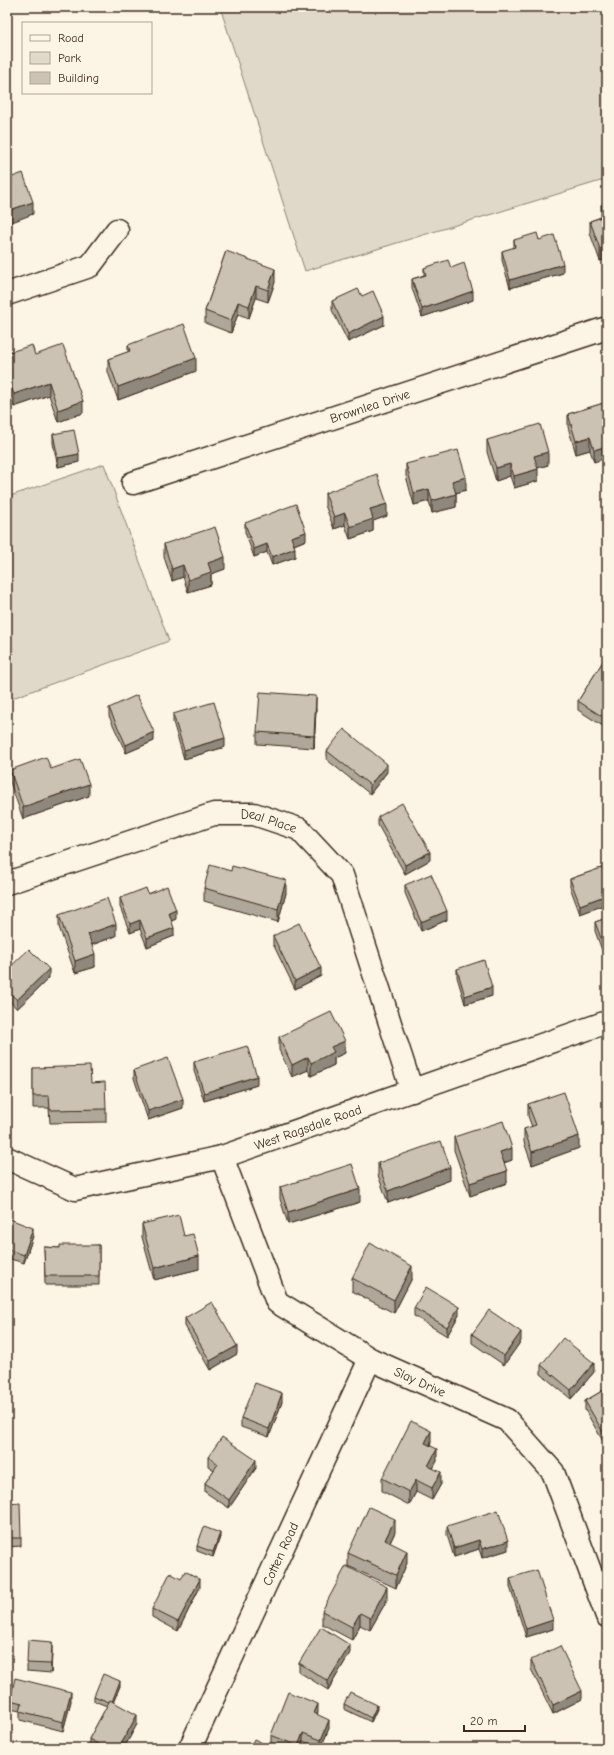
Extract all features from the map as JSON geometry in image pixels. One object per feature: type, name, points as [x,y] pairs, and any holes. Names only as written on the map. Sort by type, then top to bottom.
[{"type":"street","points":[[7,294],[90,266],[117,230]]},
{"type":"street","name":"Brownlea Drive","points":[[133,483],[607,328]]},
{"type":"street","name":"Deal Place","points":[[7,883],[214,814],[254,814],[299,829],[342,875],[412,1091]]},
{"type":"street","name":"West Ragsdale Road","points":[[7,1158],[75,1189],[222,1157],[607,1022]]},
{"type":"street","name":"Slay Drive","points":[[222,1157],[277,1302],[370,1359],[507,1420],[553,1472],[607,1616]]},
{"type":"street","name":"Cotten Road","points":[[190,1748],[370,1359]]},
{"type":"green space","points":[[220,7],[607,7],[607,179],[305,271]]},
{"type":"green space","points":[[104,464],[169,641],[7,700],[7,497]]},
{"type":"building","points":[[23,173],[33,202],[7,211],[7,179]]},
{"type":"building","points":[[607,203],[607,247],[600,249],[590,221],[605,216],[601,205]]},
{"type":"building","points":[[537,233],[539,240],[554,235],[563,264],[510,280],[502,251],[515,247],[514,240]]},
{"type":"building","points":[[226,251],[275,269],[268,290],[256,286],[249,306],[238,302],[231,321],[205,311]]},
{"type":"building","points":[[448,260],[451,268],[464,263],[473,291],[422,309],[412,279],[426,275],[424,268]]},
{"type":"building","points":[[358,289],[362,296],[373,291],[384,316],[348,334],[332,301]]},
{"type":"building","points":[[184,324],[196,358],[118,387],[108,359],[130,351],[128,345]]},
{"type":"building","points":[[32,345],[35,355],[63,345],[83,401],[58,410],[49,382],[14,394],[7,376],[7,353]]},
{"type":"building","points":[[607,402],[607,446],[594,450],[590,437],[576,441],[568,414]]},
{"type":"building","points":[[540,424],[548,452],[534,456],[538,469],[514,476],[510,464],[496,468],[487,440]]},
{"type":"building","points":[[74,430],[79,454],[58,458],[53,434]]},
{"type":"building","points":[[458,450],[466,477],[452,481],[456,494],[432,501],[429,489],[414,493],[406,464]]},
{"type":"building","points":[[377,474],[387,504],[370,509],[373,519],[350,527],[345,513],[334,517],[325,493]]},
{"type":"building","points":[[296,504],[306,532],[291,537],[295,548],[272,557],[267,544],[254,549],[245,523]]},
{"type":"building","points":[[215,527],[225,557],[208,563],[211,572],[188,580],[183,565],[172,569],[164,544]]},
{"type":"building","points":[[607,655],[607,717],[606,719],[578,701]]},
{"type":"building","points":[[260,692],[316,696],[314,736],[257,732]]},
{"type":"building","points":[[137,695],[154,732],[126,745],[109,708]]},
{"type":"building","points":[[214,702],[225,738],[184,750],[173,714]]},
{"type":"building","points":[[344,729],[387,764],[370,785],[327,751]]},
{"type":"building","points":[[46,757],[51,769],[80,759],[89,784],[23,807],[10,770]]},
{"type":"building","points":[[402,803],[430,852],[405,865],[378,817]]},
{"type":"building","points":[[210,865],[231,871],[232,866],[286,880],[278,909],[204,888]]},
{"type":"building","points":[[607,866],[607,895],[580,905],[570,879]]},
{"type":"building","points":[[431,874],[447,911],[421,922],[405,885]]},
{"type":"building","points":[[167,886],[176,910],[169,913],[174,928],[147,938],[140,920],[130,924],[120,898],[146,888],[148,894]]},
{"type":"building","points":[[107,898],[116,924],[88,934],[95,954],[75,961],[59,915]]},
{"type":"building","points":[[607,918],[607,955],[595,922]]},
{"type":"building","points":[[299,923],[321,968],[295,981],[273,936]]},
{"type":"building","points":[[29,949],[49,969],[17,1000],[7,990],[7,970]]},
{"type":"building","points":[[484,960],[492,987],[465,996],[457,969]]},
{"type":"building","points":[[331,1012],[345,1041],[331,1047],[334,1052],[311,1063],[308,1057],[292,1065],[279,1037]]},
{"type":"building","points":[[247,1046],[257,1076],[204,1093],[194,1062]]},
{"type":"building","points":[[168,1058],[183,1099],[148,1111],[134,1070]]},
{"type":"building","points":[[90,1066],[91,1083],[105,1082],[106,1109],[50,1110],[49,1096],[33,1096],[33,1068]]},
{"type":"building","points":[[564,1092],[579,1136],[532,1152],[524,1129],[536,1125],[528,1104]]},
{"type":"building","points":[[503,1121],[512,1148],[500,1152],[507,1171],[470,1183],[454,1137]]},
{"type":"building","points":[[441,1141],[450,1167],[388,1191],[378,1163]]},
{"type":"building","points":[[352,1164],[360,1189],[288,1212],[280,1187]]},
{"type":"building","points":[[179,1215],[184,1236],[193,1234],[199,1256],[154,1268],[142,1224]]},
{"type":"building","points":[[7,1218],[33,1228],[24,1255],[7,1249]]},
{"type":"building","points":[[370,1243],[412,1266],[394,1300],[352,1278]]},
{"type":"building","points":[[60,1245],[99,1245],[99,1276],[45,1276],[44,1247],[60,1248]]},
{"type":"building","points":[[426,1287],[459,1307],[447,1327],[414,1308]]},
{"type":"building","points":[[212,1302],[237,1346],[210,1361],[185,1318]]},
{"type":"building","points":[[489,1310],[521,1332],[504,1356],[472,1334]]},
{"type":"building","points":[[563,1338],[594,1363],[571,1390],[541,1365]]},
{"type":"building","points":[[255,1383],[282,1393],[269,1429],[241,1418]]},
{"type":"building","points":[[607,1388],[607,1439],[585,1401]]},
{"type":"building","points":[[411,1421],[431,1431],[425,1443],[437,1449],[428,1466],[441,1472],[432,1488],[416,1480],[409,1492],[382,1478]]},
{"type":"building","points":[[222,1437],[256,1460],[229,1500],[205,1483],[218,1464],[208,1457]]},
{"type":"building","points":[[20,1503],[21,1538],[7,1538],[7,1504]]},
{"type":"building","points":[[369,1507],[395,1519],[385,1540],[407,1551],[396,1575],[348,1553]]},
{"type":"building","points":[[498,1510],[508,1541],[482,1549],[479,1540],[454,1548],[447,1526]]},
{"type":"building","points":[[204,1527],[220,1533],[213,1552],[197,1546]]},
{"type":"building","points":[[346,1566],[387,1587],[370,1618],[360,1613],[352,1627],[322,1611]]},
{"type":"building","points":[[537,1570],[553,1620],[526,1629],[510,1578]]},
{"type":"building","points":[[185,1571],[200,1579],[178,1622],[152,1609],[170,1573],[181,1579]]},
{"type":"building","points":[[321,1627],[350,1645],[328,1681],[299,1663]]},
{"type":"building","points":[[28,1640],[52,1642],[51,1664],[27,1663]]},
{"type":"building","points":[[560,1646],[582,1691],[553,1705],[531,1660]]},
{"type":"building","points":[[103,1674],[120,1681],[112,1702],[110,1700],[109,1702],[94,1696]]},
{"type":"building","points":[[15,1678],[71,1692],[63,1722],[20,1711],[22,1703],[10,1700]]},
{"type":"building","points":[[288,1692],[318,1704],[314,1713],[329,1720],[321,1740],[303,1733],[298,1746],[271,1735]]},
{"type":"building","points":[[350,1692],[377,1705],[371,1718],[344,1704]]},
{"type":"building","points":[[110,1700],[137,1715],[119,1748],[105,1748],[89,1739]]},
{"type":"building","points":[[254,1739],[273,1748],[250,1748]]}]
